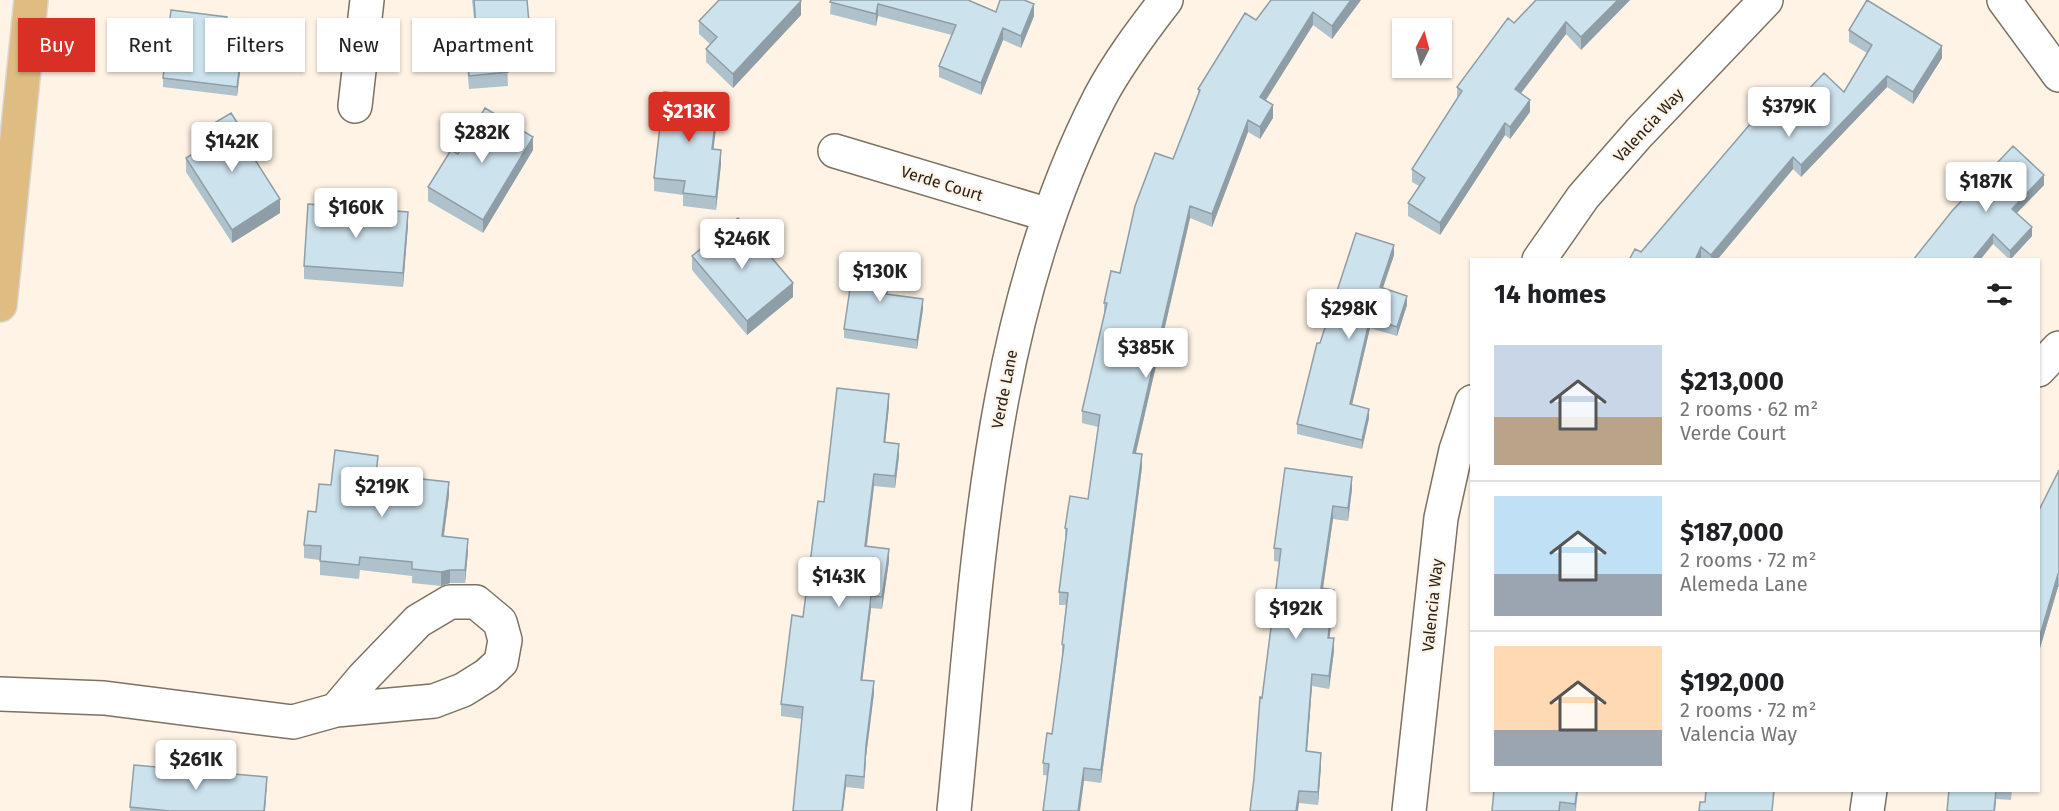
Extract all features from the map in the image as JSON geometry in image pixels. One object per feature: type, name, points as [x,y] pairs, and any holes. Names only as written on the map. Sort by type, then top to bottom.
[{"type":"main road","points":[[0,306],[31,0]]},
{"type":"street","points":[[356,106],[367,0]]},
{"type":"street","name":"Verde Lane","points":[[954,811],[987,492],[997,425],[1017,326],[1049,215],[1066,169],[1101,96],[1136,39],[1166,0]]},
{"type":"street","name":"Valencia Way","points":[[1540,258],[1583,198],[1632,141],[1766,0]]},
{"type":"street","points":[[2004,0],[2059,75]]},
{"type":"street","name":"Verde Court","points":[[836,151],[1049,215]]},
{"type":"street","points":[[2040,368],[2059,348]]},
{"type":"street","name":"Valencia Way","points":[[1409,811],[1441,518],[1455,450],[1470,408]]},
{"type":"street","points":[[0,694],[104,698],[294,722],[336,710],[434,701],[464,690],[487,675],[501,662],[505,640],[500,622],[476,602],[450,602],[418,621],[363,678],[336,710]]},
{"type":"street","points":[[1867,811],[1870,792]]},
{"type":"building","points":[[474,0],[527,0],[529,18],[475,18]]},
{"type":"building","points":[[719,0],[801,1],[733,74],[706,49],[717,37],[699,21]]},
{"type":"building","points":[[831,0],[968,0],[996,12],[1000,0],[1024,0],[1034,4],[1021,36],[1003,28],[981,83],[939,66],[956,25],[878,4],[876,14],[830,2]]},
{"type":"building","points":[[1271,0],[1351,0],[1332,26],[1313,12],[1260,97],[1273,105],[1260,127],[1248,120],[1212,214],[1190,206],[1133,453],[1142,454],[1101,770],[1084,768],[1078,811],[1043,811],[1049,764],[1043,763],[1047,733],[1052,734],[1064,645],[1062,644],[1068,593],[1059,592],[1067,529],[1065,528],[1070,496],[1088,499],[1100,415],[1082,411],[1107,303],[1104,303],[1111,271],[1120,273],[1135,206],[1155,153],[1173,159],[1200,90],[1198,89],[1245,13],[1256,20]]},
{"type":"building","points":[[1536,0],[1618,0],[1581,37],[1566,22],[1515,89],[1530,100],[1510,127],[1505,123],[1440,223],[1408,203],[1425,178],[1412,169],[1462,91],[1457,87],[1508,18],[1514,23]]},
{"type":"building","points":[[1867,0],[1942,46],[1913,92],[1887,76],[1801,165],[1793,157],[1711,255],[1701,247],[1696,258],[1630,258],[1635,249],[1641,252],[1774,96],[1789,110],[1824,73],[1844,92],[1872,45],[1849,30]]},
{"type":"building","points":[[171,10],[227,17],[205,18],[205,72],[239,72],[237,87],[163,78],[164,72],[193,72],[193,18],[170,18]]},
{"type":"building","points":[[469,72],[508,72],[469,76]]},
{"type":"building","points":[[664,92],[718,98],[712,149],[721,150],[716,197],[683,193],[685,181],[654,178]]},
{"type":"building","points":[[485,108],[533,137],[483,220],[428,187],[451,150],[458,154]]},
{"type":"building","points":[[231,113],[256,152],[252,155],[280,199],[232,230],[186,158],[209,144],[201,131]]},
{"type":"building","points":[[2013,146],[2044,175],[2012,209],[2032,227],[2010,251],[1993,234],[1974,258],[1915,258],[1952,211]]},
{"type":"building","points":[[308,204],[408,212],[403,273],[304,266]]},
{"type":"building","points":[[738,218],[793,283],[747,321],[692,256]]},
{"type":"building","points":[[1356,233],[1394,245],[1380,287],[1407,296],[1397,327],[1370,318],[1350,404],[1369,409],[1362,440],[1297,424],[1317,343],[1320,343]]},
{"type":"building","points":[[855,255],[891,260],[886,294],[923,299],[917,340],[844,329]]},
{"type":"building","points":[[837,388],[889,394],[884,442],[899,444],[895,476],[874,474],[865,546],[889,549],[882,597],[871,596],[861,680],[874,681],[864,777],[846,775],[842,811],[793,811],[803,707],[781,704],[792,615],[803,617],[818,501],[824,502]]},
{"type":"building","points":[[335,450],[378,456],[376,474],[449,482],[442,536],[468,539],[465,570],[441,572],[412,569],[412,562],[360,557],[359,565],[320,561],[321,546],[304,545],[308,511],[316,512],[319,484],[331,485]]},
{"type":"building","points":[[1285,468],[1352,477],[1348,508],[1333,506],[1321,588],[1334,590],[1328,638],[1334,638],[1329,676],[1312,674],[1306,751],[1321,753],[1318,792],[1299,791],[1296,811],[1250,811],[1260,697],[1262,698],[1281,549],[1274,548]]},
{"type":"building","points":[[2059,470],[2059,574],[2040,635],[2040,508]]},
{"type":"building","points":[[134,765],[267,777],[264,811],[170,811],[130,807]]},
{"type":"building","points":[[1494,792],[1577,792],[1575,804],[1560,802],[1559,811],[1492,811]]},
{"type":"building","points":[[1706,792],[1774,792],[1772,811],[1699,811],[1700,802],[1705,802]]},
{"type":"building","points":[[1949,792],[1996,792],[1994,811],[1947,811]]}]
